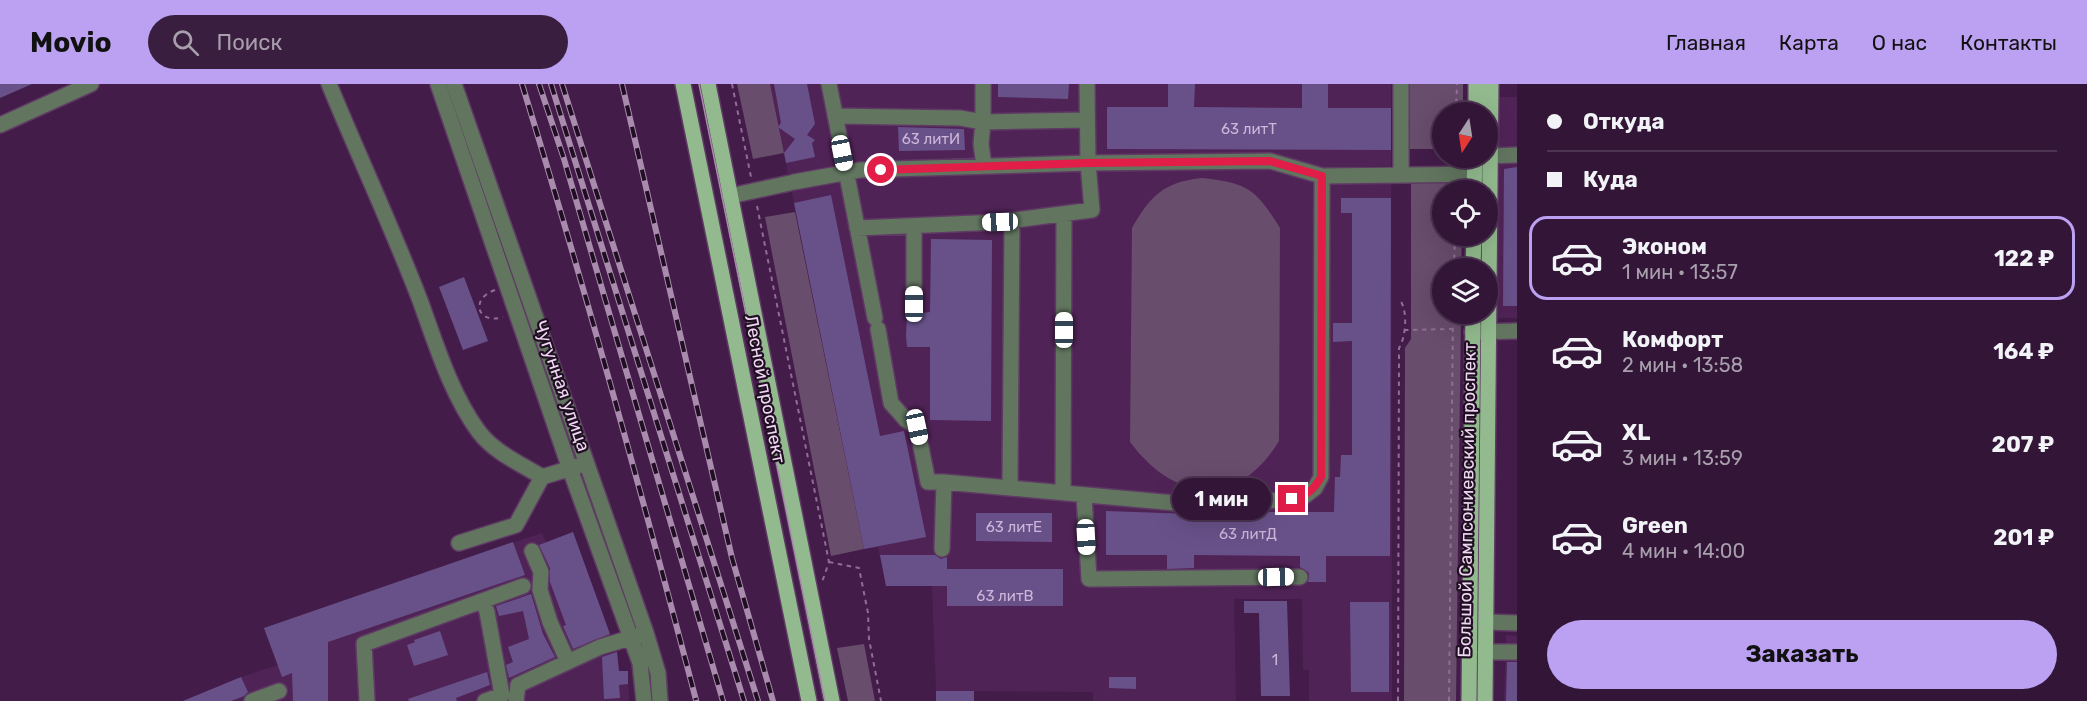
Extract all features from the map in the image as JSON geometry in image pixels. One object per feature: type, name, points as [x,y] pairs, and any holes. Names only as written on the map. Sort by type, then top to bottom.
[{"type":"main road","name":"Лесной проспект","points":[[683,84],[809,701]]},
{"type":"main road","name":"Лесной проспект","points":[[708,84],[832,701]]},
{"type":"main road","points":[[1476,84],[1476,102]]},
{"type":"main road","name":"Большой Сампсониевский проспект","points":[[1490,102],[1491,84]]},
{"type":"main road","points":[[1475,168],[1475,180]]},
{"type":"main road","name":"Большой Сампсониевский проспект","points":[[1485,701],[1490,168]]},
{"type":"main road","name":"Большой Сампсониевский проспект","points":[[1469,701],[1472,324]]},
{"type":"main road","points":[[747,395],[769,391]]},
{"type":"street","points":[[0,125],[91,84]]},
{"type":"street","points":[[329,84],[421,304],[434,343],[468,416],[480,434],[496,448],[542,477]]},
{"type":"street","name":"Чугунная улица","points":[[438,84],[570,469],[639,636],[658,673],[660,701]]},
{"type":"street","name":"Чугунная улица","points":[[454,84],[586,463],[639,636],[644,701]]},
{"type":"street","points":[[829,84],[891,403],[906,420],[917,427],[928,482],[1220,505],[1292,499],[1306,495],[1315,488],[1321,477],[1322,176]]},
{"type":"street","points":[[983,84],[981,144],[984,166]]},
{"type":"street","points":[[857,228],[1012,221],[1092,210],[1088,163],[1087,84]]},
{"type":"street","points":[[1401,84],[1401,175]]},
{"type":"street","points":[[835,116],[960,118],[983,122],[1087,120]]},
{"type":"street","points":[[1498,156],[1517,155]]},
{"type":"street","points":[[730,196],[846,172],[984,166],[1270,161],[1322,176],[1491,174]]},
{"type":"street","points":[[1064,214],[1064,493]]},
{"type":"street","points":[[1010,488],[1012,221]]},
{"type":"street","points":[[914,226],[914,304]]},
{"type":"street","points":[[1472,332],[1517,331]]},
{"type":"street","points":[[459,543],[516,525],[542,477],[586,463]]},
{"type":"street","points":[[942,549],[944,482]]},
{"type":"street","points":[[1084,495],[1089,579],[1300,577]]},
{"type":"street","points":[[532,551],[541,572],[540,590],[543,600],[568,663]]},
{"type":"street","points":[[367,701],[364,644],[523,586]]},
{"type":"street","points":[[483,601],[502,695],[485,701]]},
{"type":"street","points":[[1486,622],[1517,622]]},
{"type":"street","points":[[516,701],[518,685],[600,647],[639,636]]},
{"type":"street","points":[[1485,652],[1517,652]]},
{"type":"street","points":[[252,701],[279,691]]},
{"type":"path","points":[[732,84],[748,161]]},
{"type":"path","points":[[1456,102],[1457,84]]},
{"type":"path","points":[[760,222],[829,562],[822,584]]},
{"type":"path","points":[[499,288],[488,292],[480,299],[478,304],[480,310],[487,318],[493,320],[509,315]]},
{"type":"path","points":[[1398,701],[1399,348],[1403,341],[1404,330],[1404,306],[1401,300]]},
{"type":"path","points":[[1449,701],[1453,324]]},
{"type":"path","points":[[1404,330],[1453,329]]},
{"type":"path","points":[[829,562],[859,568],[881,701]]},
{"type":"shaded area","points":[[737,84],[770,84],[784,153],[753,159]]},
{"type":"shaded area","points":[[770,84],[1391,84],[1392,701],[1309,701],[1309,670],[1303,670],[1302,599],[1234,599],[1236,701],[1093,701],[1093,692],[936,691],[932,586],[886,586],[878,547],[864,549]]},
{"type":"shaded area","points":[[1409,84],[1463,84],[1463,102],[1432,102],[1432,149],[1410,149]]},
{"type":"shaded area","points":[[1496,97],[1517,97],[1517,318],[1498,318],[1498,258],[1495,258],[1495,246],[1498,246],[1498,180],[1496,180],[1496,168],[1498,168],[1498,102],[1496,102]]},
{"type":"shaded area","points":[[1202,178],[1230,182],[1249,190],[1264,204],[1280,228],[1279,441],[1262,463],[1244,479],[1225,487],[1206,490],[1186,486],[1166,477],[1130,442],[1132,228],[1152,199],[1160,192],[1178,183]]},
{"type":"shaded area","points":[[1411,182],[1432,182],[1432,246],[1462,246],[1461,258],[1432,258],[1432,324],[1461,324],[1456,701],[1404,701],[1405,348],[1411,339]]},
{"type":"shaded area","points":[[795,212],[864,549],[831,556],[765,217]]},
{"type":"shaded area","points":[[573,532],[617,649],[619,671],[628,671],[629,701],[182,701],[278,665],[264,628],[542,533],[546,542]]},
{"type":"shaded area","points":[[1506,635],[1517,636],[1517,701],[1504,701]]},
{"type":"shaded area","points":[[864,644],[875,701],[848,701],[837,648]]},
{"type":"building","points":[[0,84],[32,84],[0,98]]},
{"type":"building","points":[[774,84],[807,84],[815,124],[807,135],[815,140],[812,143],[815,157],[786,163],[784,153],[795,139],[778,127],[781,123]]},
{"type":"building","points":[[998,84],[1069,84],[1068,99],[998,97]]},
{"type":"building","points":[[1168,84],[1195,84],[1194,107],[1302,108],[1302,84],[1328,84],[1328,108],[1391,108],[1391,150],[1107,149],[1107,107],[1168,107]]},
{"type":"building","points":[[898,127],[964,129],[965,150],[899,151]]},
{"type":"building","points":[[1517,167],[1517,306],[1503,306],[1504,169]]},
{"type":"building","points":[[831,195],[880,436],[904,431],[926,537],[864,549],[794,203]]},
{"type":"building","points":[[1341,198],[1391,198],[1390,556],[1326,556],[1326,582],[1308,582],[1309,573],[1300,567],[1300,556],[1194,555],[1194,568],[1167,569],[1167,555],[1106,555],[1106,511],[1220,515],[1257,512],[1334,512],[1335,477],[1340,477],[1341,455],[1352,455],[1352,341],[1333,342],[1333,323],[1352,323],[1352,213],[1341,213]]},
{"type":"building","points":[[931,239],[992,240],[991,421],[930,420],[930,347],[907,347],[906,336],[907,312],[913,314],[930,312]]},
{"type":"building","points":[[464,277],[488,341],[463,350],[439,287]]},
{"type":"building","points":[[976,513],[1052,513],[1052,542],[976,541]]},
{"type":"building","points":[[573,532],[610,634],[573,649],[563,626],[566,625],[550,582],[550,568],[539,545]]},
{"type":"building","points":[[513,542],[525,575],[328,642],[328,701],[293,701],[292,673],[282,677],[264,628]]},
{"type":"building","points":[[880,555],[935,555],[941,559],[947,557],[947,569],[1063,569],[1063,606],[947,606],[947,586],[886,586]]},
{"type":"building","points":[[531,594],[543,634],[555,657],[509,678],[506,665],[513,662],[508,647],[529,639],[523,611],[499,616],[496,606]]},
{"type":"building","points":[[1244,601],[1287,601],[1290,696],[1261,696],[1259,613],[1244,613]]},
{"type":"building","points":[[1350,602],[1389,602],[1389,692],[1351,692]]},
{"type":"building","points":[[440,631],[448,655],[414,666],[407,645],[415,642],[414,640]]},
{"type":"building","points":[[617,652],[619,671],[628,671],[628,684],[619,685],[620,698],[604,699],[602,657]]},
{"type":"building","points":[[1507,662],[1517,662],[1517,701],[1506,701]]},
{"type":"building","points":[[487,672],[490,685],[456,698],[457,701],[409,701],[408,699]]},
{"type":"building","points":[[241,677],[248,692],[244,696],[231,701],[183,701]]},
{"type":"building","points":[[1109,677],[1136,677],[1136,689],[1109,688]]},
{"type":"building","points":[[936,691],[974,691],[974,701],[936,701]]},
{"type":"tram line","points":[[699,84],[825,701]]},
{"type":"railway","points":[[522,84],[612,391],[696,700]]},
{"type":"railway","points":[[539,84],[564,159],[723,701]]},
{"type":"railway","points":[[551,84],[744,701]]},
{"type":"railway","points":[[562,84],[758,701]]},
{"type":"railway","points":[[622,84],[732,558],[773,701]]},
{"type":"route","points":[[881,170],[1088,163],[1270,161],[1322,176],[1321,477],[1315,488],[1306,495],[1292,499]]}]
